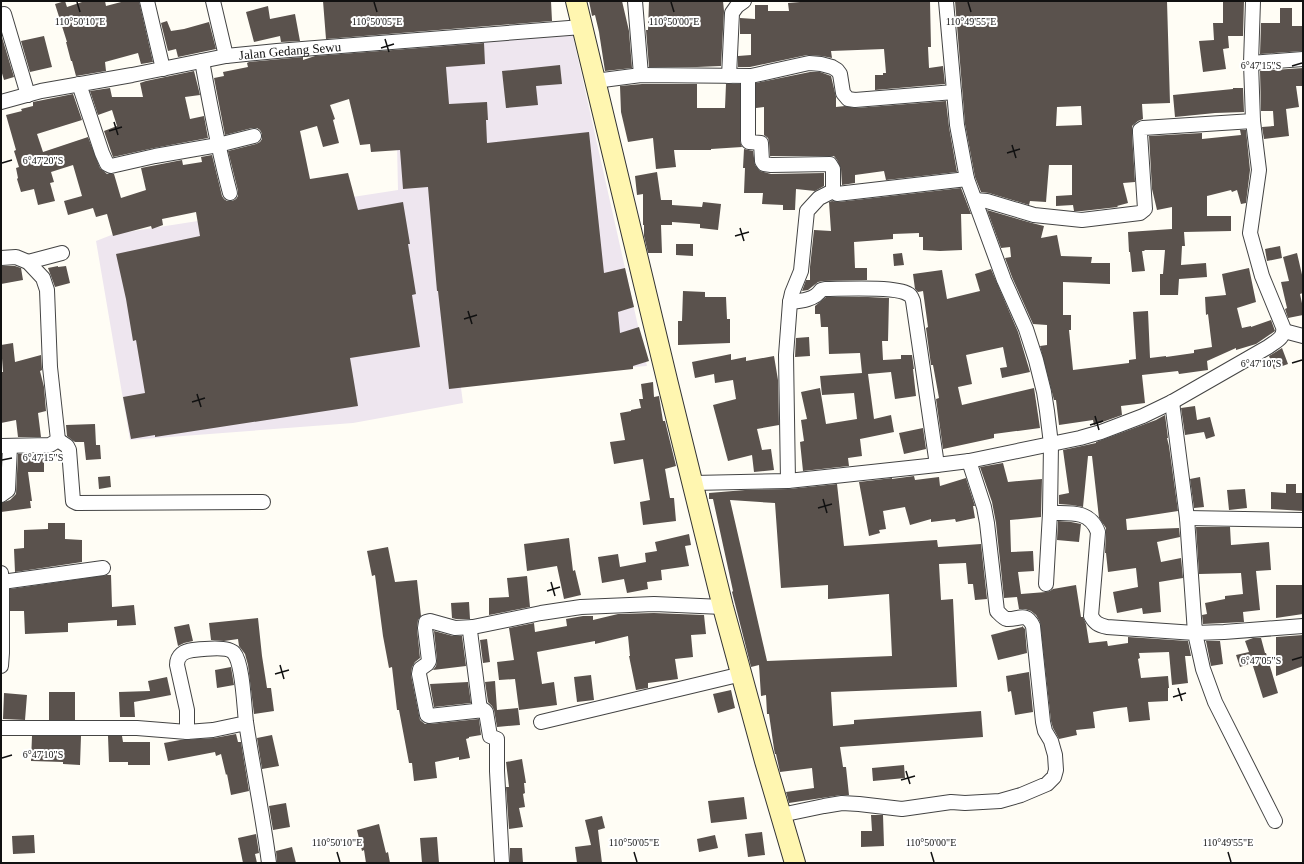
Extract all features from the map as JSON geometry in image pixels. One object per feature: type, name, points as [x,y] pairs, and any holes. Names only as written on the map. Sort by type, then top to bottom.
[{"type":"main road","points":[[576,1],[723,607],[795,863]]},
{"type":"street","points":[[147,1],[163,69]]},
{"type":"street","points":[[213,1],[226,56]]},
{"type":"street","points":[[635,1],[641,75]]},
{"type":"street","points":[[729,76],[732,13],[737,6],[744,1]]},
{"type":"street","points":[[946,1],[957,125],[967,179],[1004,280],[1026,329],[1036,360],[1048,412],[1051,444],[1050,513],[1046,584]]},
{"type":"street","points":[[693,483],[788,481],[969,461],[1101,432],[1143,416],[1172,402],[1268,347],[1282,337],[1284,331],[1283,327],[1262,276],[1250,233],[1259,170],[1253,121],[1251,63],[1253,1]]},
{"type":"street","points":[[4,14],[28,94]]},
{"type":"street","name":"Jalan Gedang Sewu","points":[[1,102],[28,94],[226,56],[582,27]]},
{"type":"street","points":[[1251,63],[1303,60]]},
{"type":"street","points":[[202,61],[218,145],[230,193]]},
{"type":"street","points":[[595,81],[641,75],[748,76],[809,63],[821,64],[837,70],[840,74],[844,93],[848,99],[855,100],[954,92]]},
{"type":"street","points":[[748,76],[748,141],[761,143],[762,160],[764,164],[830,164],[832,169],[833,191]]},
{"type":"street","points":[[79,84],[102,153],[109,166],[218,145],[254,136]]},
{"type":"street","points":[[975,200],[987,201],[1034,215],[1082,220],[1140,213],[1145,209],[1140,130],[1143,128],[1253,121]]},
{"type":"street","points":[[833,191],[838,194],[967,179]]},
{"type":"street","points":[[788,481],[786,355],[790,302],[801,271],[804,252],[805,226],[808,211],[819,198],[833,191]]},
{"type":"street","points":[[28,262],[62,253]]},
{"type":"street","points":[[1,258],[16,257],[28,262],[43,278],[47,290],[50,367],[58,440]]},
{"type":"street","points":[[790,302],[808,299],[825,289],[866,288],[894,290],[907,293],[912,297],[937,464]]},
{"type":"street","points":[[1284,331],[1303,336]]},
{"type":"street","points":[[1172,402],[1187,518],[1195,632],[1203,670],[1215,702],[1275,821]]},
{"type":"street","points":[[1,495],[8,490],[5,446],[50,445],[58,440]]},
{"type":"street","points":[[58,440],[67,446],[69,450],[73,501],[77,504],[263,502]]},
{"type":"street","points":[[781,816],[842,803],[902,809],[951,802],[973,803],[1000,801],[1021,795],[1047,784],[1054,777],[1056,770],[1055,755],[1043,722],[1032,622],[1021,617],[1007,619],[997,611],[984,507],[969,461]]},
{"type":"street","points":[[1050,513],[1075,513],[1084,516],[1094,524],[1097,530],[1098,537],[1091,616],[1094,622],[1098,625],[1107,627],[1195,632],[1224,632],[1303,626]]},
{"type":"street","points":[[1187,518],[1303,520]]},
{"type":"street","points":[[1,666],[1,579],[103,568]]},
{"type":"street","points":[[502,863],[497,771],[497,740],[490,736],[486,712],[484,710],[427,715],[419,674],[420,669],[429,661],[425,628],[427,621],[430,620],[452,628],[473,627],[541,613],[581,607],[654,604],[723,607]]},
{"type":"street","points":[[473,627],[470,631],[480,710]]},
{"type":"street","points":[[187,732],[186,710],[176,663],[181,654],[190,651],[230,650],[234,653],[240,671],[246,723],[264,822],[269,863]]},
{"type":"street","points":[[541,722],[742,674]]},
{"type":"street","points":[[1,728],[137,728],[187,732],[213,730],[246,723]]},
{"type":"shaded area","points":[[572,32],[647,366],[460,380],[463,403],[353,423],[130,440],[96,241],[114,234],[398,190],[395,51]]},
{"type":"building","points":[[65,1],[67,7],[85,1],[105,1],[106,6],[125,1],[139,1],[153,62],[141,64],[138,53],[105,62],[106,71],[76,76],[55,4]]},
{"type":"building","points":[[323,1],[551,1],[552,21],[326,39]]},
{"type":"building","points":[[589,1],[622,1],[629,31],[632,68],[605,71],[599,32],[595,15],[592,16]]},
{"type":"building","points":[[649,1],[723,1],[724,11],[721,66],[649,67],[646,30],[648,30]]},
{"type":"building","points":[[812,1],[930,1],[931,47],[928,47],[929,68],[943,66],[945,84],[875,90],[875,75],[883,75],[883,73],[886,73],[884,49],[831,51],[832,58],[807,55],[750,67],[738,67],[738,56],[751,55],[751,34],[740,34],[740,18],[755,19],[755,5],[768,5],[768,11],[789,11],[788,3]]},
{"type":"building","points":[[955,1],[1167,1],[1170,103],[1142,104],[1143,119],[1132,126],[1135,182],[1123,183],[1128,203],[1117,206],[1118,207],[1082,211],[1074,211],[1073,205],[1056,206],[1056,196],[1072,195],[1072,165],[1049,165],[1046,202],[1030,201],[1029,205],[981,192],[975,177],[965,124]],"holes":[[[1081,106],[1082,125],[1056,126],[1057,107]]]},
{"type":"building","points":[[1223,1],[1244,1],[1243,36],[1228,36],[1229,48],[1223,49],[1226,69],[1203,72],[1199,41],[1214,40],[1213,23],[1223,23]]},
{"type":"building","points":[[268,6],[270,19],[295,14],[300,41],[281,42],[280,36],[254,42],[246,12]]},
{"type":"building","points":[[1280,8],[1292,8],[1292,26],[1303,26],[1303,51],[1260,54],[1261,23],[1280,23]]},
{"type":"building","points":[[167,21],[171,31],[209,22],[216,49],[178,57],[176,49],[168,51],[161,23]]},
{"type":"building","points":[[1,34],[14,77],[4,80],[1,70]]},
{"type":"building","points":[[44,36],[52,67],[30,72],[21,41]]},
{"type":"building","points":[[484,43],[485,64],[446,67],[449,104],[487,102],[487,143],[589,132],[604,273],[625,268],[634,307],[618,312],[620,333],[639,327],[649,361],[633,366],[633,369],[449,389],[437,291],[428,187],[403,189],[400,150],[371,152],[370,144],[360,145],[349,99],[330,105],[335,119],[333,120],[339,143],[323,147],[317,126],[300,131],[310,179],[348,173],[358,210],[403,202],[416,294],[412,295],[420,347],[350,358],[358,406],[155,437],[155,435],[131,439],[123,397],[145,393],[136,340],[133,341],[116,254],[200,236],[196,212],[162,219],[163,225],[152,229],[151,226],[113,236],[107,214],[96,217],[93,208],[68,215],[64,201],[82,196],[73,165],[51,172],[54,182],[50,183],[55,201],[38,205],[34,189],[21,192],[17,179],[16,168],[19,167],[14,151],[16,150],[6,115],[22,111],[21,109],[33,106],[33,102],[73,94],[82,120],[37,134],[43,152],[88,137],[100,168],[107,174],[114,174],[121,198],[146,190],[141,168],[182,160],[183,165],[202,162],[201,157],[212,155],[222,196],[227,201],[232,201],[238,196],[238,191],[228,151],[260,142],[262,139],[262,134],[257,128],[252,128],[225,135],[214,78],[224,76],[223,72],[248,67],[247,63],[249,62],[303,57],[303,60],[315,56]]},
{"type":"building","points":[[560,65],[562,84],[536,86],[538,105],[506,108],[502,71]]},
{"type":"building","points":[[1303,68],[1303,86],[1296,86],[1299,107],[1286,109],[1289,136],[1264,139],[1262,127],[1274,126],[1273,111],[1261,111],[1260,71]]},
{"type":"building","points":[[194,71],[200,95],[185,97],[190,119],[204,116],[208,138],[113,157],[104,131],[117,126],[112,110],[98,115],[90,91],[110,88],[112,97],[143,97],[140,83]]},
{"type":"building","points":[[810,72],[820,72],[831,76],[836,97],[836,107],[845,106],[856,108],[946,101],[957,172],[886,180],[884,171],[855,175],[855,183],[842,185],[841,169],[834,156],[770,156],[768,138],[764,135],[764,107],[756,108],[756,83]]},
{"type":"building","points":[[642,84],[697,84],[697,108],[725,108],[726,84],[740,84],[740,141],[742,147],[711,150],[674,150],[676,167],[656,169],[653,138],[628,142],[621,112],[620,86]]},
{"type":"building","points":[[1243,88],[1244,112],[1175,117],[1173,95]]},
{"type":"building","points":[[1240,130],[1246,130],[1250,170],[1246,203],[1241,204],[1237,190],[1207,196],[1207,216],[1231,216],[1231,231],[1184,232],[1185,246],[1182,246],[1181,265],[1206,263],[1207,277],[1179,279],[1178,295],[1160,295],[1160,274],[1163,274],[1165,250],[1142,251],[1145,271],[1132,272],[1129,252],[1128,232],[1172,229],[1172,207],[1157,210],[1152,189],[1149,136],[1202,133],[1202,139],[1241,135]]},
{"type":"building","points":[[744,149],[753,151],[755,165],[760,171],[771,174],[824,173],[824,186],[815,191],[796,189],[795,210],[783,210],[783,205],[762,204],[763,193],[744,193]]},
{"type":"building","points":[[657,172],[661,200],[672,200],[672,205],[702,207],[703,202],[721,204],[718,230],[700,228],[700,224],[672,222],[672,225],[661,225],[662,253],[648,253],[643,225],[643,194],[637,195],[635,176]]},
{"type":"building","points":[[961,188],[971,214],[961,214],[962,250],[923,250],[923,237],[919,237],[919,233],[893,234],[893,239],[854,242],[855,268],[867,268],[867,280],[823,281],[818,282],[808,290],[802,291],[806,280],[810,280],[814,230],[831,231],[829,202]]},
{"type":"building","points":[[987,210],[1044,226],[1041,238],[1057,235],[1061,256],[1092,257],[1091,263],[1110,263],[1110,284],[1063,282],[1063,315],[1071,315],[1071,330],[1069,330],[1073,370],[1129,363],[1129,360],[1136,359],[1133,312],[1148,311],[1150,358],[1194,353],[1194,350],[1212,347],[1208,314],[1206,315],[1205,297],[1226,295],[1222,274],[1249,268],[1256,302],[1237,308],[1242,328],[1251,327],[1271,320],[1275,331],[1256,344],[1236,350],[1236,348],[1207,361],[1208,370],[1179,374],[1178,371],[1142,375],[1145,403],[1121,406],[1122,415],[1094,425],[1093,420],[1059,425],[1056,400],[1054,400],[1040,346],[1047,345],[1047,325],[1033,324],[1005,258],[1011,257],[1010,247],[1001,248]]},
{"type":"building","points":[[676,244],[693,244],[693,256],[676,255]]},
{"type":"building","points":[[1280,246],[1282,258],[1267,261],[1265,249]]},
{"type":"building","points":[[902,253],[904,265],[894,266],[893,254]]},
{"type":"building","points":[[1297,253],[1303,279],[1303,293],[1300,294],[1303,315],[1288,318],[1285,309],[1287,308],[1281,282],[1289,281],[1283,257]]},
{"type":"building","points":[[1,266],[15,266],[21,268],[23,280],[1,284]]},
{"type":"building","points":[[66,266],[70,283],[55,287],[48,268]]},
{"type":"building","points":[[991,269],[1018,332],[1030,372],[1002,378],[1000,368],[1007,367],[1003,347],[966,355],[972,384],[958,387],[962,405],[1034,388],[1040,428],[994,434],[994,438],[943,449],[936,399],[939,398],[933,365],[931,365],[923,291],[918,292],[915,289],[913,274],[942,270],[947,299],[980,291],[975,274]]},
{"type":"building","points":[[683,291],[705,292],[705,297],[726,297],[727,319],[730,319],[730,343],[678,345],[678,321],[682,321]]},
{"type":"building","points":[[826,297],[889,298],[888,341],[882,341],[883,360],[901,359],[901,355],[912,355],[916,396],[895,399],[891,372],[868,374],[874,419],[891,415],[894,432],[860,439],[862,456],[848,458],[849,466],[803,471],[800,442],[804,441],[801,420],[807,419],[801,392],[820,388],[826,424],[857,419],[854,393],[822,395],[820,376],[862,373],[860,353],[829,354],[828,327],[821,327],[820,314],[815,314],[815,306]]},
{"type":"building","points":[[809,337],[810,356],[795,357],[796,338]]},
{"type":"building","points":[[13,343],[15,362],[41,355],[42,370],[40,371],[44,387],[46,411],[38,413],[41,437],[18,437],[16,420],[1,423],[1,372],[3,372],[1,345]]},
{"type":"building","points":[[1282,348],[1288,364],[1274,369],[1269,356]]},
{"type":"building","points":[[731,354],[731,360],[746,357],[746,361],[774,356],[778,380],[779,425],[757,429],[762,450],[771,449],[774,470],[754,472],[752,455],[728,461],[713,405],[736,399],[733,380],[715,383],[714,374],[695,378],[692,362]]},
{"type":"building","points":[[653,382],[654,397],[659,396],[663,421],[665,421],[676,466],[665,469],[670,498],[674,498],[676,521],[643,525],[640,502],[650,500],[643,459],[614,464],[610,442],[625,440],[620,413],[641,408],[639,399],[643,399],[641,384]]},
{"type":"building","points":[[1195,406],[1197,420],[1210,417],[1215,436],[1206,439],[1204,432],[1185,435],[1181,408]]},
{"type":"building","points":[[1165,415],[1178,511],[1126,519],[1127,530],[1179,528],[1180,537],[1157,542],[1161,562],[1181,558],[1183,578],[1159,582],[1161,612],[1143,614],[1142,608],[1117,613],[1113,592],[1138,587],[1136,568],[1108,572],[1105,553],[1106,528],[1099,518],[1092,456],[1088,456],[1083,507],[1059,504],[1059,495],[1069,493],[1063,450],[1096,443],[1156,420]]},
{"type":"building","points":[[95,424],[96,445],[100,445],[101,459],[86,460],[84,442],[75,442],[67,436],[66,425]]},
{"type":"building","points":[[923,428],[926,449],[904,454],[899,433]]},
{"type":"building","points":[[18,454],[44,454],[44,472],[28,472],[32,501],[30,501],[31,508],[1,512],[1,503],[10,500],[16,494]]},
{"type":"building","points":[[1003,463],[1008,482],[1042,479],[1041,517],[1010,520],[1011,552],[1033,551],[1034,571],[1018,572],[1021,594],[1046,592],[1053,589],[1076,585],[1081,617],[1083,617],[1086,624],[1089,643],[1107,641],[1108,646],[1128,643],[1128,637],[1188,641],[1191,656],[1185,656],[1188,683],[1172,685],[1169,652],[1139,653],[1140,658],[1138,659],[1141,678],[1168,676],[1168,701],[1148,702],[1150,720],[1129,722],[1127,707],[1093,712],[1095,728],[1076,730],[1077,735],[1059,739],[1051,721],[1040,622],[1036,615],[1031,611],[1019,609],[1017,597],[1004,598],[996,523],[992,502],[980,467]]},
{"type":"building","points":[[110,476],[111,487],[99,489],[98,477]]},
{"type":"building","points":[[914,476],[915,480],[939,477],[940,486],[966,478],[975,506],[973,506],[975,518],[956,522],[955,519],[931,522],[931,519],[910,525],[905,507],[883,511],[886,529],[879,530],[880,533],[869,536],[859,482]]},
{"type":"building","points":[[1200,477],[1204,507],[1194,508],[1190,479]]},
{"type":"building","points":[[837,484],[844,546],[937,540],[938,547],[981,544],[987,599],[975,600],[973,584],[968,584],[966,563],[939,564],[941,600],[953,599],[957,687],[831,692],[833,726],[854,724],[854,720],[981,711],[983,737],[840,747],[843,767],[846,767],[849,795],[789,803],[786,792],[814,788],[812,768],[780,772],[774,749],[769,714],[767,714],[766,695],[761,696],[759,665],[751,667],[732,592],[713,499],[709,499],[709,493],[789,489]],"holes":[[[730,500],[775,503],[781,588],[828,585],[828,599],[889,594],[892,656],[767,661]]]},
{"type":"building","points":[[1286,484],[1296,484],[1296,493],[1303,493],[1303,511],[1271,509],[1271,492],[1286,493]]},
{"type":"building","points":[[1245,489],[1247,508],[1229,510],[1227,490]]},
{"type":"building","points":[[1058,521],[1081,524],[1079,542],[1057,540]]},
{"type":"building","points":[[48,523],[65,523],[65,539],[82,540],[82,562],[15,572],[14,549],[24,548],[24,530],[48,529]]},
{"type":"building","points":[[1196,527],[1230,527],[1231,545],[1269,542],[1271,570],[1256,571],[1260,610],[1243,612],[1244,622],[1203,624],[1202,615],[1207,614],[1205,603],[1225,599],[1225,596],[1243,594],[1241,573],[1199,574]]},
{"type":"building","points":[[689,534],[691,545],[685,546],[689,566],[661,570],[662,580],[647,582],[648,589],[627,593],[624,579],[602,583],[598,557],[618,554],[620,567],[646,562],[645,553],[657,551],[655,542]]},
{"type":"building","points":[[569,538],[573,571],[575,570],[581,595],[564,599],[557,566],[527,571],[524,544]]},
{"type":"building","points":[[388,547],[395,582],[417,580],[421,616],[418,620],[417,629],[420,658],[412,667],[411,675],[420,720],[425,724],[430,724],[479,719],[481,735],[466,739],[470,758],[459,760],[459,757],[435,762],[437,778],[414,781],[412,763],[409,763],[399,710],[397,710],[392,667],[389,668],[383,636],[375,575],[372,576],[367,551]]},
{"type":"building","points":[[111,575],[112,607],[134,605],[136,625],[117,626],[117,620],[68,623],[68,632],[25,634],[24,611],[10,611],[10,589]]},
{"type":"building","points":[[527,576],[530,607],[489,615],[489,598],[509,597],[507,578]]},
{"type":"building","points":[[1276,585],[1303,585],[1303,614],[1276,618]]},
{"type":"building","points":[[469,602],[470,619],[452,618],[451,603]]},
{"type":"building","points":[[654,613],[704,615],[706,634],[691,635],[693,657],[675,659],[678,679],[648,683],[648,688],[636,690],[629,656],[628,636],[595,644],[595,641],[537,652],[542,684],[554,682],[557,705],[519,710],[515,679],[499,680],[497,662],[514,660],[509,628],[534,623],[535,632],[567,626],[566,619],[583,616],[593,616],[593,620],[618,614]]},
{"type":"building","points":[[258,618],[267,688],[271,688],[274,711],[254,714],[248,665],[245,654],[239,646],[238,639],[224,641],[211,640],[209,623]]},
{"type":"building","points":[[189,624],[193,641],[178,646],[174,627]]},
{"type":"building","points":[[1022,626],[1025,629],[1027,653],[998,660],[991,635]]},
{"type":"building","points":[[434,631],[453,636],[462,636],[466,666],[433,670],[436,666],[437,660]]},
{"type":"building","points":[[1303,635],[1303,666],[1276,676],[1276,637]]},
{"type":"building","points":[[1253,638],[1261,638],[1278,693],[1263,698],[1252,663],[1240,667],[1236,655],[1249,652],[1245,641]]},
{"type":"building","points":[[487,639],[490,662],[483,663],[480,640]]},
{"type":"building","points":[[1206,641],[1220,641],[1223,664],[1211,666]]},
{"type":"building","points":[[231,667],[234,685],[217,688],[215,670]]},
{"type":"building","points":[[1029,672],[1033,712],[1015,715],[1011,691],[1008,692],[1006,676]]},
{"type":"building","points":[[591,675],[594,700],[577,702],[574,677]]},
{"type":"building","points":[[167,677],[171,695],[134,702],[135,717],[120,717],[119,692],[150,691],[148,681]]},
{"type":"building","points":[[495,681],[497,710],[518,708],[520,725],[497,727],[494,710],[488,702],[485,682]]},
{"type":"building","points":[[468,682],[471,703],[434,707],[430,684]]},
{"type":"building","points":[[731,690],[735,708],[718,713],[713,694]]},
{"type":"building","points":[[49,692],[75,692],[75,720],[49,720]]},
{"type":"building","points":[[4,693],[27,695],[25,720],[3,719]]},
{"type":"building","points":[[236,734],[238,742],[241,742],[249,791],[231,795],[221,754],[216,756],[215,752],[168,761],[164,743],[180,740],[214,738]]},
{"type":"building","points":[[272,735],[279,766],[262,769],[257,738]]},
{"type":"building","points":[[32,736],[81,736],[80,765],[63,764],[63,762],[31,761]]},
{"type":"building","points":[[108,736],[122,736],[123,742],[150,742],[150,765],[128,765],[128,762],[109,762]]},
{"type":"building","points":[[522,759],[526,783],[524,783],[525,793],[523,794],[525,807],[519,808],[523,827],[509,829],[506,787],[509,787],[506,762]]},
{"type":"building","points":[[904,765],[905,778],[873,781],[872,768]]},
{"type":"building","points":[[744,797],[747,819],[711,823],[708,801]]},
{"type":"building","points":[[286,803],[290,827],[273,830],[269,806]]},
{"type":"building","points":[[871,815],[883,815],[884,846],[861,847],[861,831],[872,831]]},
{"type":"building","points":[[602,816],[605,828],[598,830],[602,863],[577,863],[575,847],[591,845],[585,820]]},
{"type":"building","points":[[379,824],[390,863],[366,863],[364,850],[362,851],[357,830]]},
{"type":"building","points":[[762,832],[765,855],[748,857],[745,834]]},
{"type":"building","points":[[256,834],[259,853],[255,854],[257,863],[243,863],[238,838]]},
{"type":"building","points":[[34,835],[35,853],[13,854],[12,836]]},
{"type":"building","points":[[715,835],[718,848],[699,852],[697,839]]},
{"type":"building","points":[[437,837],[439,863],[422,863],[420,838]]},
{"type":"building","points":[[292,847],[296,863],[277,863],[276,851]]},
{"type":"building","points":[[510,848],[522,848],[523,863],[510,863]]}]
